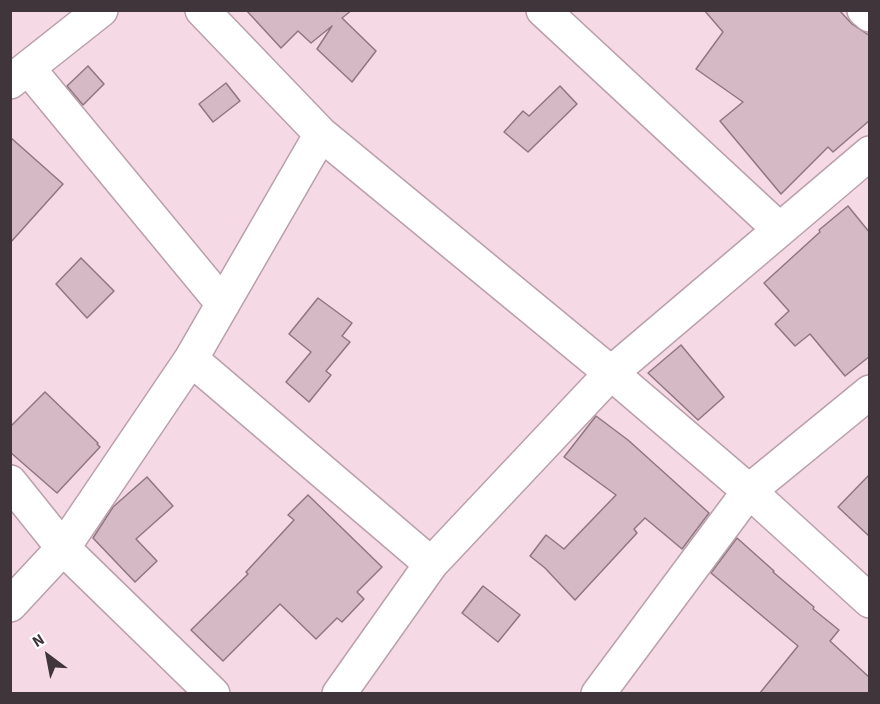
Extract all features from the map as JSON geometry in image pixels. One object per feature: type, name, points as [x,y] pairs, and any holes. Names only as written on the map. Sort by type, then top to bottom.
[{"type":"street","points":[[101,10],[19,75],[223,304]]},
{"type":"street","points":[[202,10],[321,134],[611,373],[749,491],[870,601]]},
{"type":"street","points":[[543,10],[779,229]]},
{"type":"street","points":[[864,10],[870,15]]},
{"type":"street","points":[[10,605],[63,548],[191,359],[321,134]]},
{"type":"street","points":[[339,693],[431,564],[611,373],[870,153]]},
{"type":"street","points":[[191,359],[431,564]]},
{"type":"street","points":[[598,693],[749,491],[870,392]]},
{"type":"street","points":[[10,482],[63,548],[213,693]]},
{"type":"building","points":[[246,10],[352,10],[342,18],[376,51],[352,82],[317,49],[332,26],[311,43],[298,31],[281,48]]},
{"type":"building","points":[[704,10],[839,10],[852,24],[870,36],[870,120],[833,152],[828,147],[781,194],[720,121],[743,102],[696,69],[723,32]]},
{"type":"building","points":[[88,66],[104,84],[83,105],[67,86]]},
{"type":"building","points":[[226,83],[240,101],[213,122],[199,104]]},
{"type":"building","points":[[560,86],[577,104],[528,152],[504,132],[523,111],[529,116]]},
{"type":"building","points":[[10,137],[63,184],[10,243]]},
{"type":"building","points":[[848,206],[870,233],[870,356],[845,376],[810,334],[795,346],[775,324],[789,311],[764,283],[820,232],[819,230]]},
{"type":"building","points":[[81,258],[114,291],[87,318],[56,284]]},
{"type":"building","points":[[318,298],[352,323],[342,336],[350,342],[326,371],[331,375],[309,402],[286,382],[311,352],[289,334]]},
{"type":"building","points":[[681,345],[724,397],[698,420],[648,373]]},
{"type":"building","points":[[45,392],[100,447],[57,493],[10,452],[10,427]]},
{"type":"building","points":[[596,416],[628,440],[709,513],[682,549],[645,518],[634,529],[637,533],[575,600],[545,568],[530,556],[546,535],[564,549],[616,495],[564,457]]},
{"type":"building","points":[[870,474],[870,537],[838,507]]},
{"type":"building","points":[[147,477],[173,506],[136,539],[157,561],[135,582],[93,538],[113,507]]},
{"type":"building","points":[[308,495],[382,567],[357,592],[364,599],[342,622],[337,618],[316,639],[280,604],[223,661],[191,630],[248,574],[246,572],[294,520],[288,515]]},
{"type":"building","points":[[737,538],[814,607],[813,609],[839,630],[830,641],[870,678],[870,693],[760,693],[798,646],[711,573]]},
{"type":"building","points":[[483,586],[520,615],[498,642],[462,613]]}]
